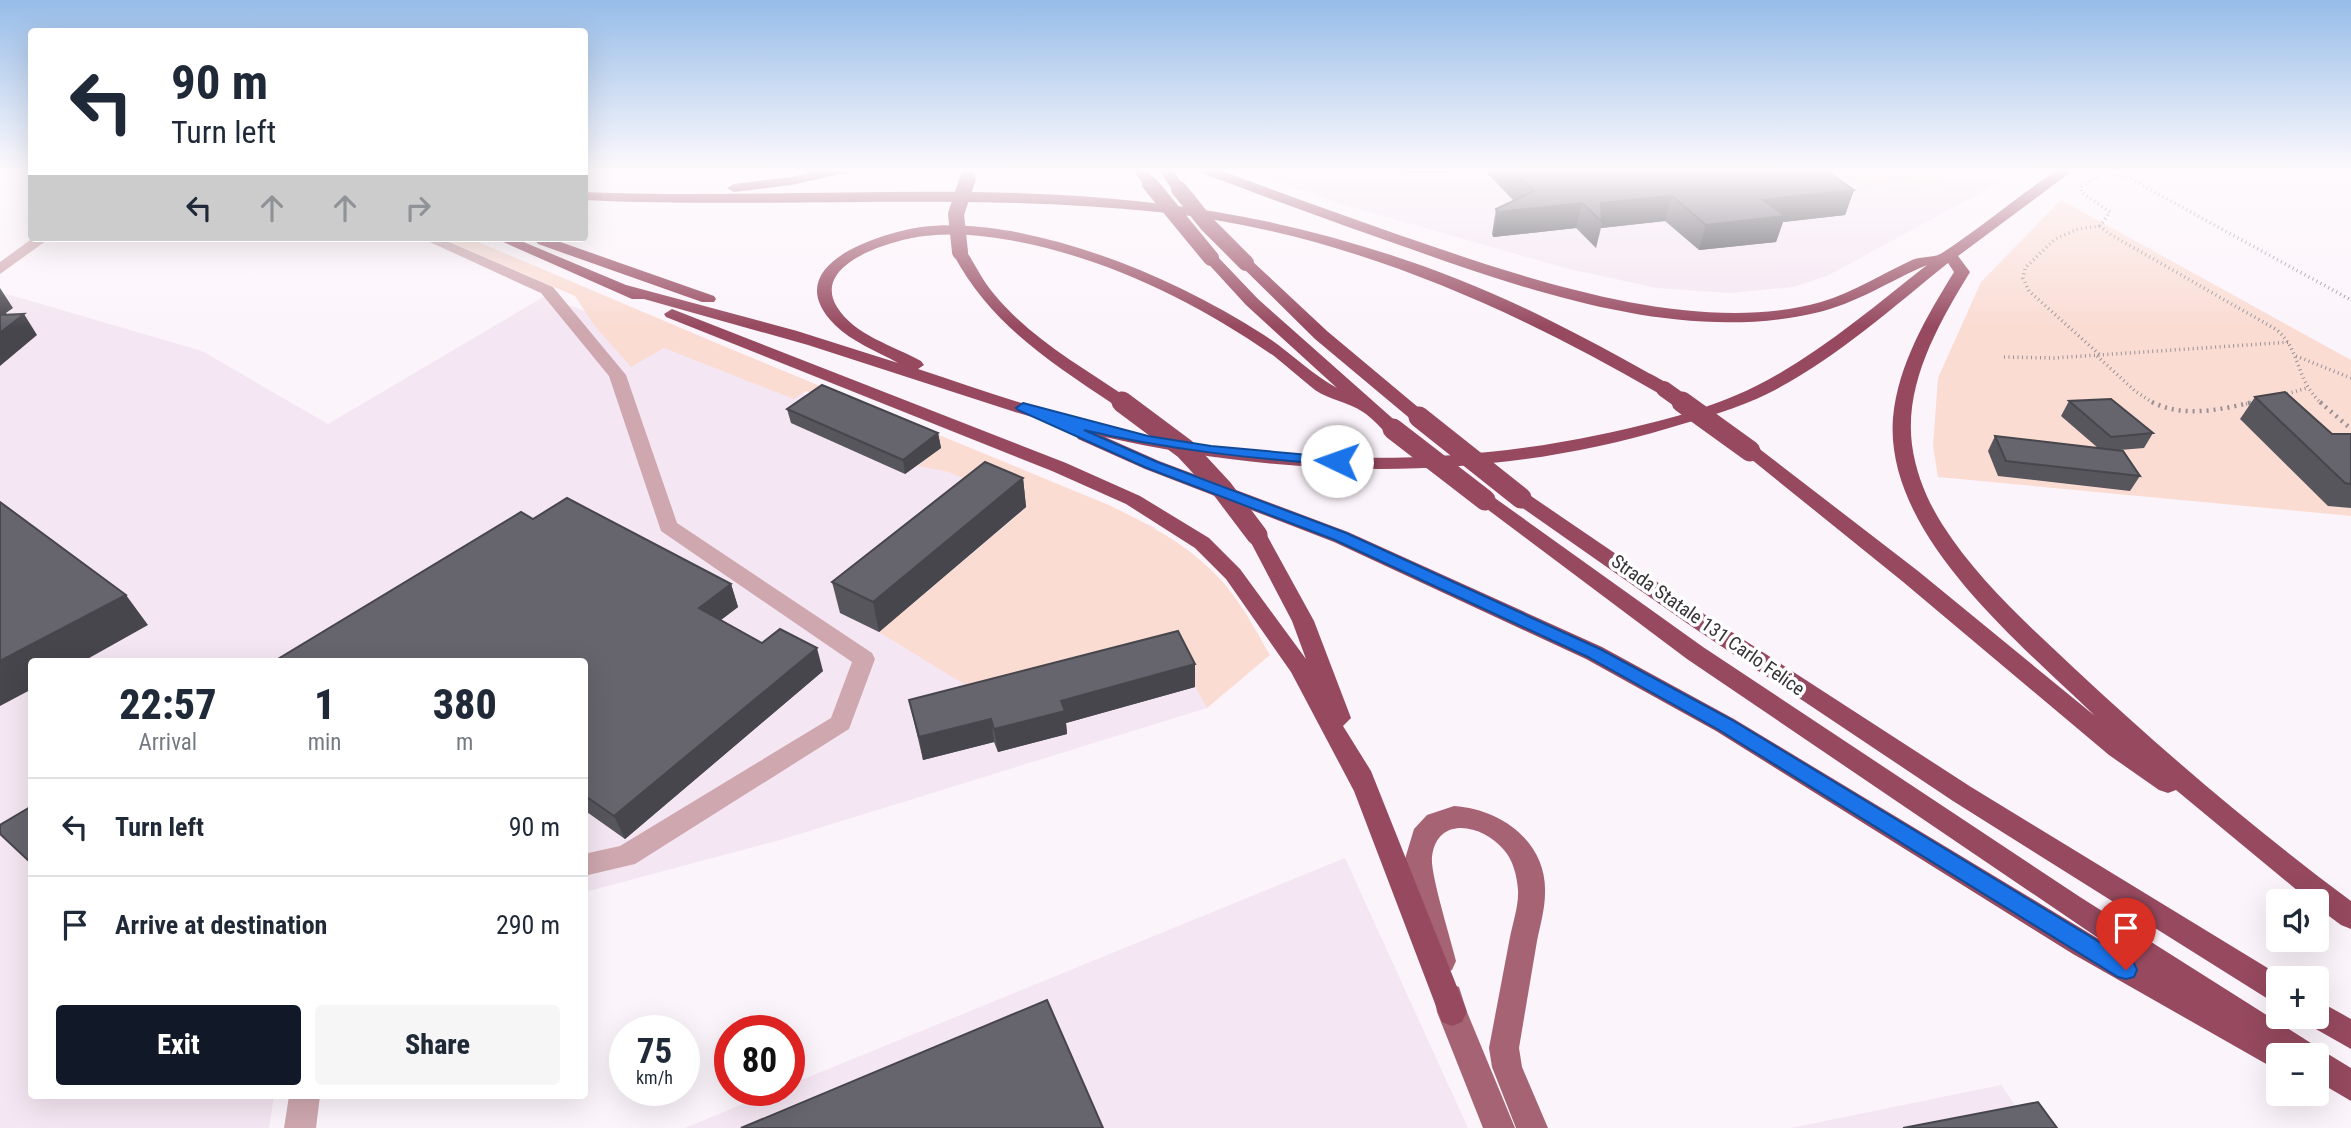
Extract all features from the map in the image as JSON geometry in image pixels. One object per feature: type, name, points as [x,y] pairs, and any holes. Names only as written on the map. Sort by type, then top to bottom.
[{"type":"highway","points":[[954,222],[960,252],[981,291],[1018,328],[1185,449],[1223,490],[1257,535],[1303,621],[1452,1012]]},
{"type":"highway","name":"Strada Statale 131 Carlo Felice","points":[[1181,222],[1252,302],[1365,406],[1485,500],[1695,653],[2070,905],[2284,1043]]},
{"type":"highway","name":"Strada Statale 131 Carlo Felice","points":[[1206,222],[1321,335],[1521,498],[1699,621],[1962,794],[2266,983]]},
{"type":"highway","points":[[1239,222],[1400,262],[1471,287],[1558,328],[1664,389],[1910,576],[2118,748],[2239,831],[2351,917]]},
{"type":"highway","points":[[1349,222],[1554,291],[1623,305],[1690,314],[1753,315],[1799,312],[1840,302],[1920,262],[1950,255]]},
{"type":"highway","points":[[626,290],[811,340],[1062,420],[1148,441],[1286,458],[1362,462],[1460,461],[1549,452],[1638,434],[1745,398],[1801,366],[1846,335],[1996,222]]},
{"type":"highway","points":[[944,383],[843,324],[828,306],[823,292],[830,271],[841,261],[877,243],[919,231],[1002,233],[1046,242],[1096,257],[1164,287],[1243,329],[1282,354],[1326,388],[1365,406]]},
{"type":"highway","points":[[511,242],[626,290],[676,316],[1059,467],[1133,500],[1202,543],[1241,583],[1300,668],[1363,784]]},
{"type":"highway","points":[[545,242],[725,305],[811,340]]},
{"type":"highway","points":[[1950,255],[1962,272],[1927,329],[1905,390],[1902,428],[1907,470],[1928,517],[1964,571],[2025,635],[2239,831]]},
{"type":"highway","points":[[1023,408],[1152,465],[1341,537],[1594,653],[1725,725],[2082,945],[2266,1048]]},
{"type":"highway","points":[[2329,1021],[2351,1035]]},
{"type":"highway","points":[[2329,1072],[2351,1086]]},
{"type":"highway","points":[[2329,1084],[2351,1096]]},
{"type":"main road","points":[[1499,1128],[1452,1012],[1418,859],[1419,845],[1424,833],[1435,824],[1464,817],[1480,819],[1510,835],[1520,846],[1531,876],[1532,891],[1504,1048],[1507,1067],[1532,1128]]},
{"type":"street","points":[[0,269],[37,242]]},
{"type":"street","points":[[437,242],[547,290],[617,375],[668,526],[864,659],[841,723],[626,856],[588,864]]},
{"type":"street","points":[[300,1128],[304,1099]]},
{"type":"path","points":[[2099,226],[2102,222]]},
{"type":"path","points":[[2208,222],[2351,300]]},
{"type":"path","points":[[2258,401],[2233,408],[2187,411],[2164,409],[2134,390],[2029,291],[2023,278],[2025,268],[2055,239],[2078,229],[2099,226],[2292,342],[2307,388],[2351,429]]},
{"type":"path","points":[[2004,357],[2054,358],[2292,342]]},
{"type":"path","points":[[2295,355],[2351,378]]},
{"type":"path","points":[[2270,398],[2307,388]]},
{"type":"shaded area","points":[[1403,222],[1927,222],[1827,276],[1793,287],[1730,293],[1657,288],[1569,269]]},
{"type":"shaded area","points":[[2040,222],[2100,222],[2351,360],[2351,516],[1938,477],[1933,446],[1938,378],[1981,282]]},
{"type":"shaded area","points":[[450,242],[478,242],[1126,513],[1169,537],[1208,566],[1234,596],[1270,655],[1207,708],[1177,654],[995,703],[879,632],[1026,508],[949,472],[918,466],[940,448],[806,391],[794,399],[664,348],[631,367],[594,325],[575,296]]},
{"type":"shaded area","points":[[0,292],[202,351],[328,424],[545,296],[1155,527],[1207,708],[780,840],[588,891],[588,658],[28,658],[28,1099],[274,1099],[269,1128],[0,1128]]},
{"type":"shaded area","points":[[1345,858],[1468,1128],[685,1128],[738,1106],[805,1106],[805,1078]]},
{"type":"shaded area","points":[[2001,1085],[2031,1128],[1791,1128]]},
{"type":"building","points":[[1702,222],[1735,222],[1706,225]]},
{"type":"building","points":[[24,314],[0,333],[0,315]]},
{"type":"building","points":[[822,385],[938,433],[903,460],[787,409]]},
{"type":"building","points":[[2285,392],[2332,434],[2351,434],[2351,484],[2345,483],[2255,397]]},
{"type":"building","points":[[2111,399],[2153,433],[2111,437],[2069,401]]},
{"type":"building","points":[[1995,436],[2123,451],[2140,476],[2006,461]]},
{"type":"building","points":[[985,462],[1023,478],[873,602],[832,582]]},
{"type":"building","points":[[567,498],[731,584],[699,608],[762,643],[780,629],[817,648],[614,816],[588,798],[588,658],[280,658],[521,512],[533,519]]},
{"type":"building","points":[[0,502],[126,595],[0,661]]},
{"type":"building","points":[[1178,631],[1195,664],[1061,701],[1065,711],[994,729],[991,719],[919,737],[909,700]]},
{"type":"building","points":[[28,808],[28,860],[0,834],[0,825]]},
{"type":"building","points":[[1047,1000],[1103,1128],[741,1128],[794,1106],[805,1106],[805,1101]]},
{"type":"building","points":[[2038,1102],[2057,1128],[1903,1128]]},
{"type":"route","points":[[1337,461],[1286,458],[1148,441],[1023,408],[1152,465],[1341,537],[1594,653],[1725,725],[2126,970]]}]
